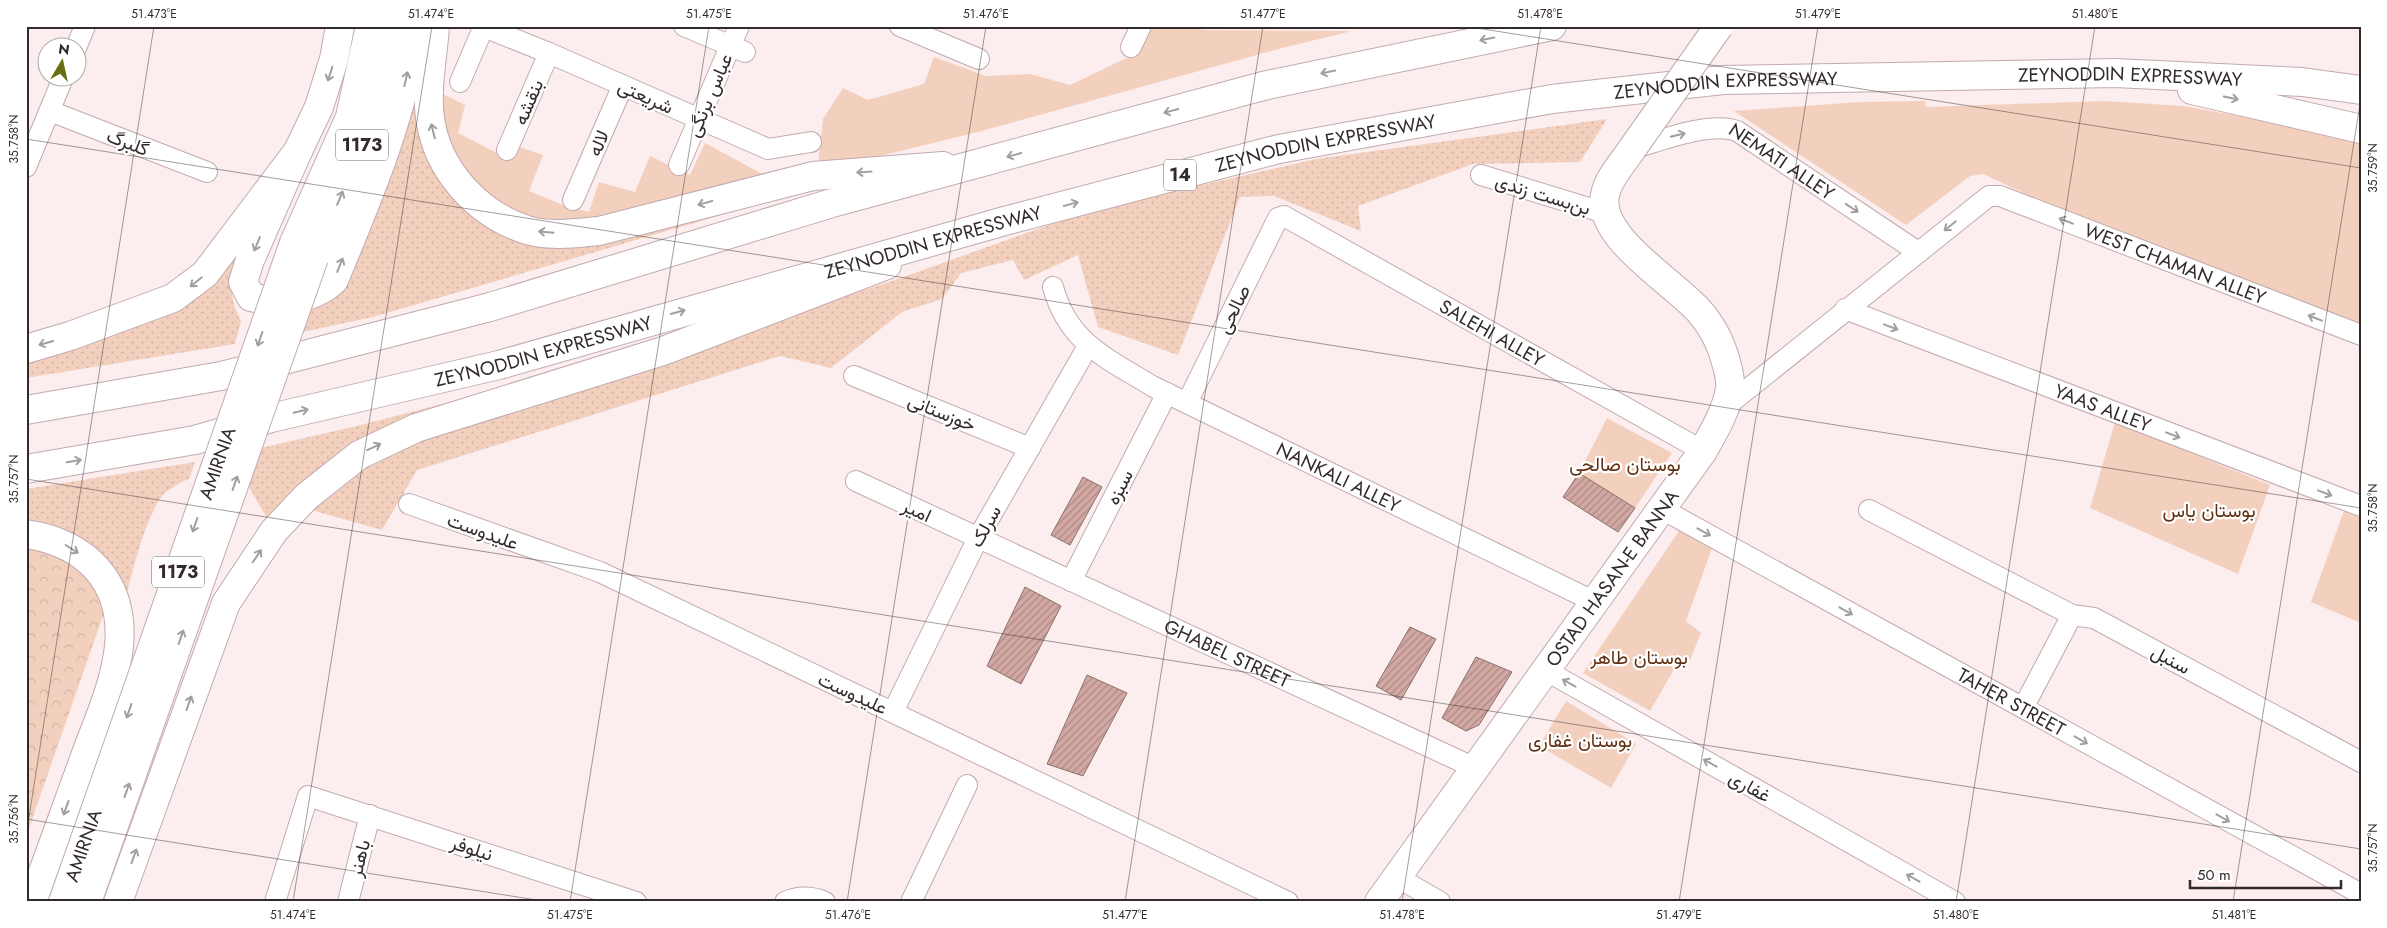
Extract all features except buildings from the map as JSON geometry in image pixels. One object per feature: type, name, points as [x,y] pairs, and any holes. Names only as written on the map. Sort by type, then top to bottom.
[{"type":"main road","points":[[340,26],[334,59],[319,106],[250,260],[244,282],[250,297],[286,300],[323,290],[334,280],[388,142],[402,96],[416,26]]},
{"type":"main road","name":"AMIRNIA","points":[[62,902],[294,243],[350,117],[370,26]]},
{"type":"main road","name":"AMIRNIA","points":[[87,902],[314,258],[356,161],[374,113],[386,68],[394,26]]},
{"type":"main road","points":[[435,26],[430,118],[438,149],[449,172],[466,193],[497,215],[528,230],[569,234],[599,231],[813,176],[982,163]]},
{"type":"main road","points":[[26,410],[221,376],[490,307],[832,203],[1263,86],[1552,26]]},
{"type":"main road","points":[[1605,213],[1604,201],[1608,185],[1719,26]]},
{"type":"main road","points":[[2115,73],[2361,129]]},
{"type":"main road","name":"ZEYNODDIN EXPRESSWAY","points":[[26,469],[195,440],[271,418],[499,365],[1000,222],[1278,149],[1552,99],[1723,80],[2115,73],[2302,82],[2361,90]]},
{"type":"main road","points":[[26,349],[136,313],[173,298],[191,286],[219,258],[298,151]]},
{"type":"main road","name":"OSTAD HASAN-E BANNA","points":[[1379,902],[1703,451],[1724,408],[1730,387],[1729,373],[1724,352],[1714,331],[1688,300],[1635,252],[1610,224],[1605,213]]},
{"type":"main road","points":[[118,902],[226,603],[274,531],[306,497],[358,455],[416,428],[663,351],[1000,222]]},
{"type":"main road","points":[[26,534],[45,537],[66,545],[87,559],[105,577],[113,598],[118,620],[119,646],[109,688],[32,902]]},
{"type":"street","points":[[80,38],[85,26]]},
{"type":"street","points":[[684,26],[738,49]]},
{"type":"street","name":"عباس برنگی","points":[[679,164],[699,119],[738,49],[739,26]]},
{"type":"street","points":[[900,26],[979,59]]},
{"type":"street","points":[[1131,47],[1141,26]]},
{"type":"street","points":[[460,82],[484,27]]},
{"type":"street","name":"شریعتی","points":[[484,27],[549,53],[768,149],[811,142]]},
{"type":"street","name":"بنقشه","points":[[506,150],[549,53]]},
{"type":"street","name":"لاله","points":[[574,200],[623,85]]},
{"type":"street","points":[[26,167],[60,88]]},
{"type":"street","name":"گلبرگ","points":[[50,111],[207,172]]},
{"type":"street","name":"NEMATI ALLEY","points":[[1632,149],[1689,133],[1728,128],[1737,131],[1918,252]]},
{"type":"street","name":"بن‌بست زندی","points":[[1481,175],[1605,213]]},
{"type":"street","name":"WEST CHAMAN ALLEY","points":[[1918,252],[1989,196],[2000,196],[2361,335]]},
{"type":"street","name":"SALEHI ALLEY","points":[[1187,404],[1278,218],[1284,216],[1703,451]]},
{"type":"street","points":[[1724,408],[1918,252]]},
{"type":"street","points":[[1053,287],[1059,308],[1088,346]]},
{"type":"street","name":"YAAS ALLEY","points":[[1845,310],[2361,506]]},
{"type":"street","name":"NANKALI ALLEY","points":[[1088,346],[1167,394],[1595,602]]},
{"type":"street","name":"سرلک","points":[[893,712],[978,538],[1088,346]]},
{"type":"street","name":"خوزستانی","points":[[854,376],[1030,448]]},
{"type":"street","name":"سبزه","points":[[1071,581],[1167,394]]},
{"type":"street","name":"امیر","points":[[856,481],[978,538]]},
{"type":"street","name":"علیدوست","points":[[409,504],[600,572],[1288,902]]},
{"type":"street","name":"TAHER STREET","points":[[1662,509],[2361,894]]},
{"type":"street","name":"سنبل","points":[[1869,510],[2072,615],[2094,618],[2361,762]]},
{"type":"street","name":"GHABEL STREET","points":[[978,538],[1475,768]]},
{"type":"street","points":[[2024,708],[2072,615]]},
{"type":"street","name":"غفاری","points":[[1545,670],[1955,902]]},
{"type":"street","points":[[911,902],[967,785]]},
{"type":"street","name":"نیلوفر","points":[[275,902],[308,796],[636,902]]},
{"type":"street","name":"باهنر","points":[[348,902],[370,815]]},
{"type":"street","points":[[1397,877],[1440,902]]},
{"type":"street","points":[[785,902],[792,898],[807,897],[825,902]]},
{"type":"green space","points":[[1148,26],[1197,26],[1202,30],[1352,31],[1282,48],[978,132],[872,158],[818,164],[823,119],[843,88],[868,100],[924,84],[934,57],[986,76],[1030,74],[1070,85],[1135,54]]},
{"type":"green space","points":[[421,37],[422,109],[507,232],[766,202],[373,317],[298,333]]},
{"type":"green space","points":[[443,94],[465,105],[458,133],[503,156],[516,152],[520,147],[543,155],[529,191],[563,205],[589,212],[599,182],[635,192],[650,156],[690,175],[705,143],[764,175],[593,221],[539,222],[512,213],[479,191],[461,168],[442,122]]},
{"type":"green space","points":[[1925,101],[1926,107],[2104,101],[2184,106],[2292,126],[2361,142],[2361,326],[2097,227],[1983,174],[1970,176],[1906,225],[1734,111],[1860,102]]},
{"type":"green space","points":[[1607,119],[1580,162],[1473,164],[1358,206],[1361,231],[1274,196],[1240,197],[1178,355],[1098,327],[1078,255],[1024,280],[1013,260],[961,273],[942,299],[902,312],[831,368],[780,356],[417,470],[382,530],[308,509],[348,473],[418,437],[895,280],[1091,210],[1316,159]]},
{"type":"green space","points":[[258,217],[234,268],[232,293],[241,321],[235,344],[26,378],[26,359],[128,329]]},
{"type":"green space","points":[[492,391],[422,416],[269,522],[245,480],[256,449],[357,426]]},
{"type":"green space","name":"بوستان صالحی","points":[[1607,418],[1672,453],[1635,508],[1579,473]]},
{"type":"green space","name":"بوستان یاس","points":[[2115,422],[2270,485],[2238,574],[2090,508]]},
{"type":"green space","points":[[195,462],[189,479],[165,493],[158,501],[141,542],[126,596],[26,524],[26,489]]},
{"type":"green space","points":[[2344,511],[2361,518],[2361,623],[2311,602]]},
{"type":"green space","name":"بوستان طاهر","points":[[1681,528],[1712,548],[1686,621],[1701,633],[1690,660],[1680,659],[1650,711],[1583,673]]},
{"type":"green space","points":[[26,544],[62,553],[102,587],[106,607],[26,837]]},
{"type":"green space","name":"بوستان غفاری","points":[[1566,701],[1636,744],[1611,788],[1539,746]]}]
